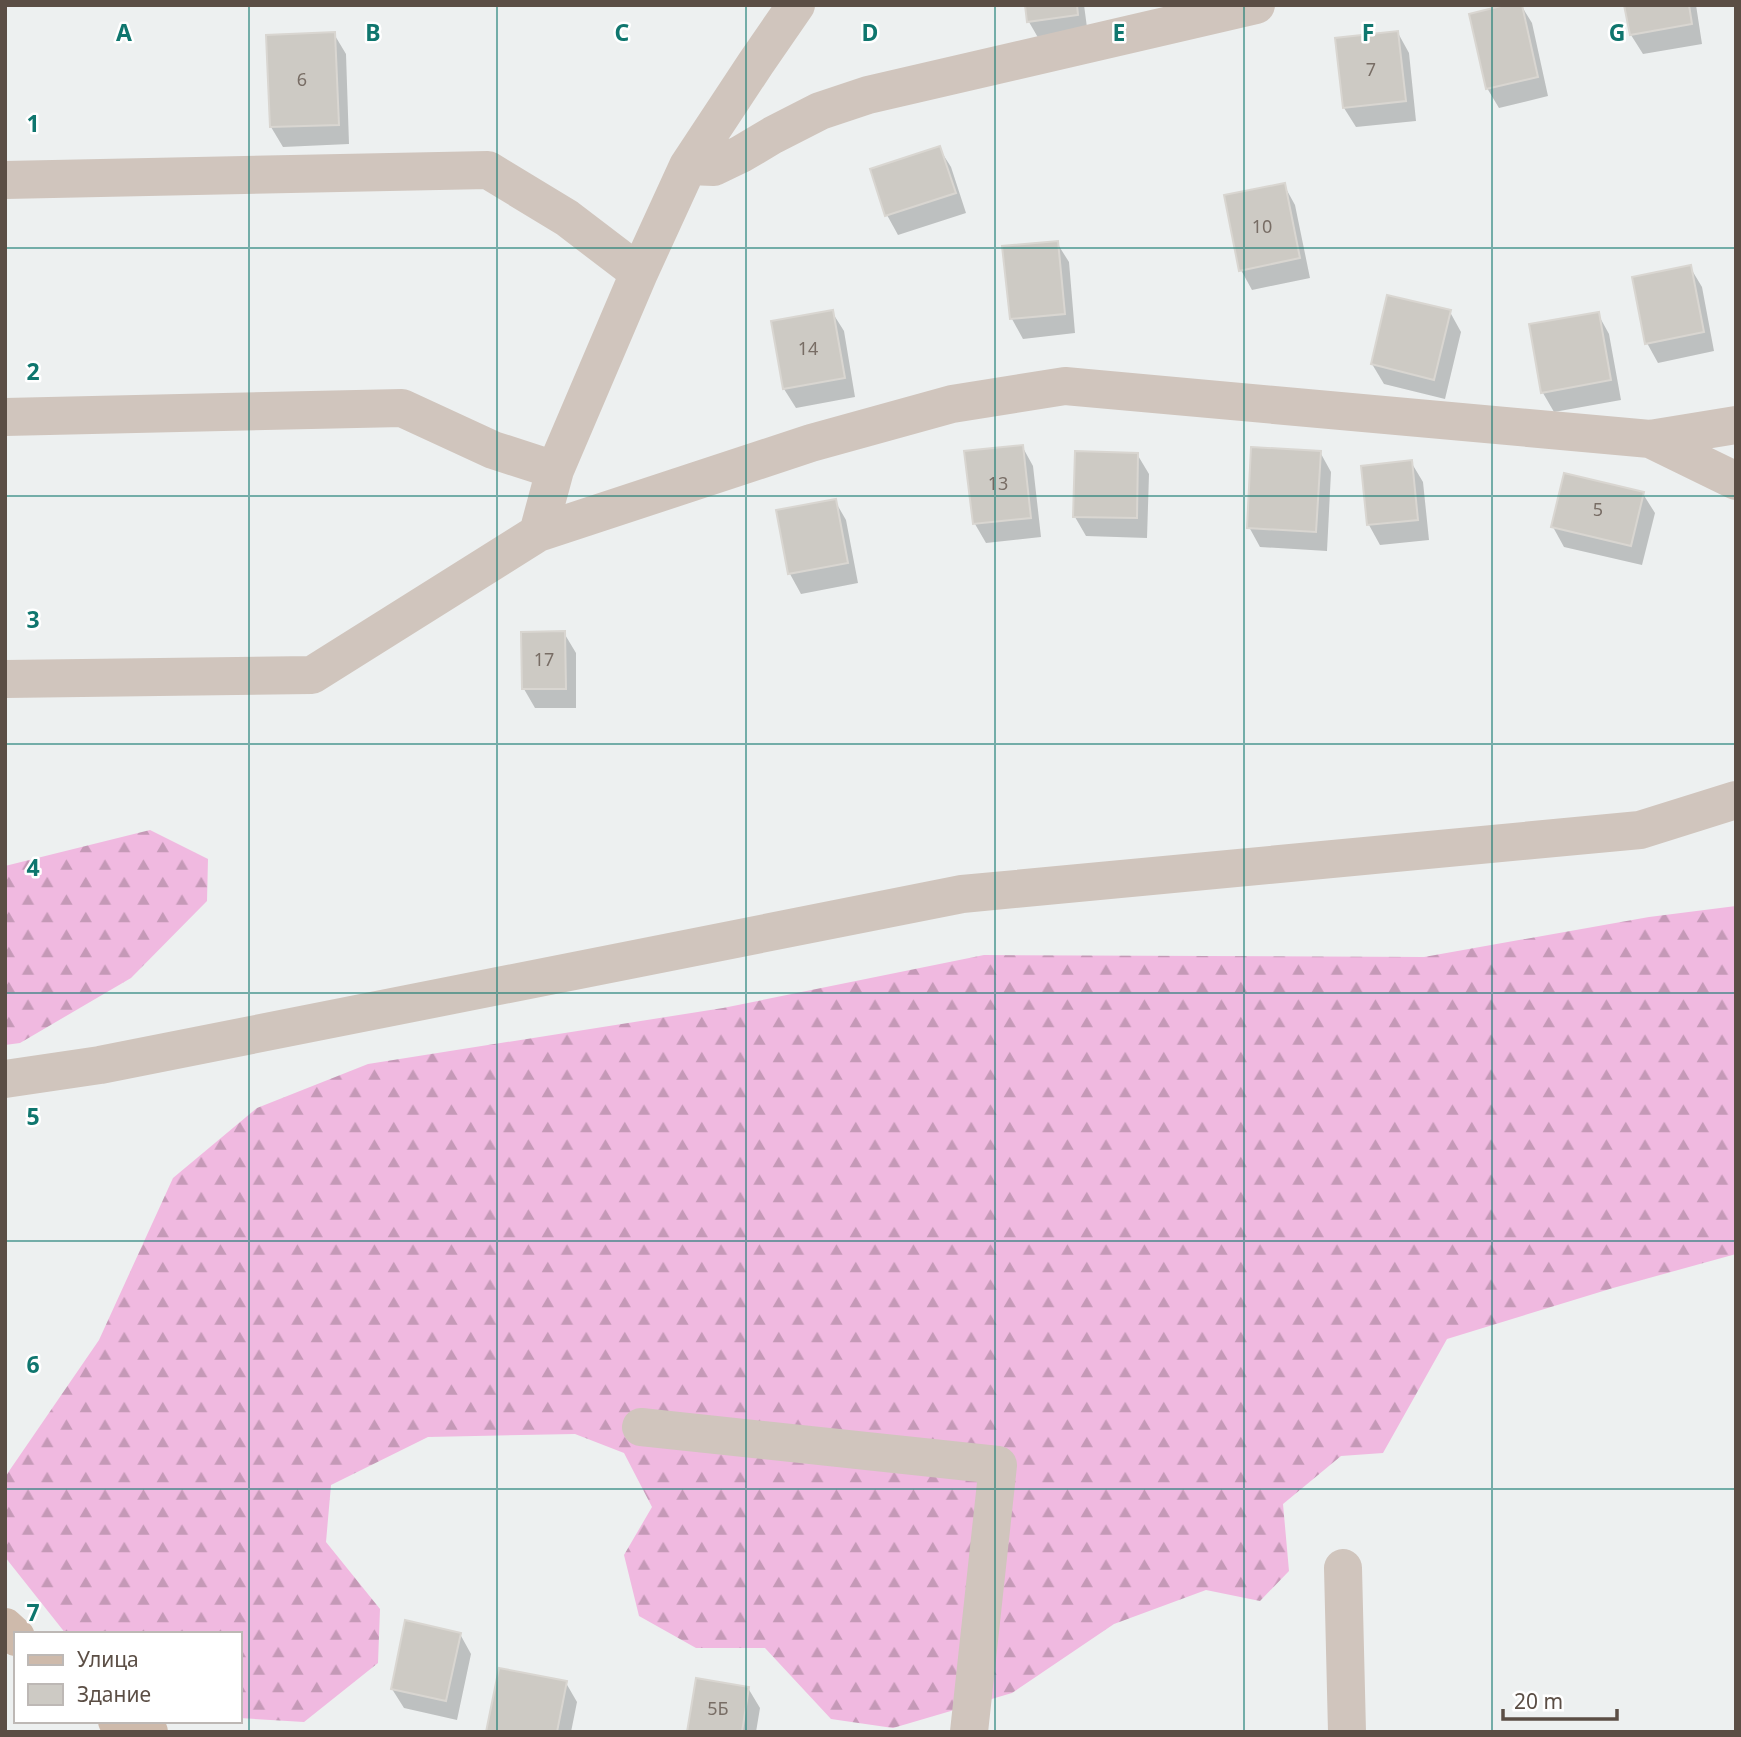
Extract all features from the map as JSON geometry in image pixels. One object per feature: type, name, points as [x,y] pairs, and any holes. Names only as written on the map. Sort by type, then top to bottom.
[{"type":"main road","points":[[123,1723],[149,1732]]},
{"type":"street","points":[[538,533],[555,470],[688,166],[796,5]]},
{"type":"street","points":[[688,166],[714,167],[820,111],[868,95],[1256,5]]},
{"type":"street","points":[[5,180],[488,170],[567,218],[639,273]]},
{"type":"street","points":[[5,679],[312,675],[538,533],[811,443],[952,404],[1065,386],[1650,439],[1736,425]]},
{"type":"street","points":[[5,416],[402,408],[493,450],[555,470]]},
{"type":"street","points":[[1650,439],[1736,481]]},
{"type":"street","points":[[5,1079],[100,1065],[962,894],[1640,830],[1736,800]]},
{"type":"street","points":[[641,1427],[998,1465],[969,1732]]},
{"type":"street","points":[[1343,1569],[1347,1732]]},
{"type":"green space","points":[[150,830],[208,859],[207,901],[131,978],[20,1043],[5,1045],[5,866]]},
{"type":"green space","points":[[1736,906],[1736,1254],[1447,1339],[1383,1453],[1341,1456],[1283,1504],[1289,1571],[1260,1601],[1206,1590],[1114,1624],[1012,1693],[893,1728],[831,1719],[765,1648],[696,1648],[639,1616],[624,1555],[652,1507],[624,1453],[575,1434],[428,1437],[331,1485],[326,1542],[380,1609],[378,1663],[304,1722],[242,1718],[242,1632],[64,1632],[5,1557],[5,1477],[99,1340],[173,1178],[257,1108],[368,1064],[723,1008],[984,955],[1424,957],[1649,917]]},
{"type":"building","points":[[1025,5],[1077,5],[1078,15],[1027,22]]},
{"type":"building","points":[[1505,5],[1522,5],[1538,77],[1486,89],[1469,14]]},
{"type":"building","points":[[1624,5],[1689,5],[1692,24],[1630,35]]},
{"type":"building","points":[[1398,31],[1406,101],[1343,108],[1335,38]]},
{"type":"building","points":[[335,32],[339,125],[270,127],[266,35]]},
{"type":"building","points":[[940,146],[956,193],[885,216],[870,169]]},
{"type":"building","points":[[1285,183],[1300,258],[1239,271],[1224,195]]},
{"type":"building","points":[[1058,241],[1065,314],[1010,319],[1002,246]]},
{"type":"building","points":[[1691,265],[1704,332],[1645,344],[1632,277]]},
{"type":"building","points":[[1387,295],[1451,310],[1434,380],[1371,364]]},
{"type":"building","points":[[833,310],[845,378],[783,389],[771,321]]},
{"type":"building","points":[[1599,312],[1611,380],[1541,393],[1529,324]]},
{"type":"building","points":[[1023,445],[1031,518],[973,524],[964,451]]},
{"type":"building","points":[[1251,447],[1321,451],[1316,532],[1247,528]]},
{"type":"building","points":[[1075,451],[1138,453],[1137,518],[1073,517]]},
{"type":"building","points":[[1412,460],[1418,520],[1367,525],[1361,466]]},
{"type":"building","points":[[1564,473],[1644,492],[1631,546],[1551,527]]},
{"type":"building","points":[[836,499],[848,563],[788,574],[776,510]]},
{"type":"building","points":[[565,631],[566,689],[522,689],[521,632]]},
{"type":"building","points":[[405,1620],[461,1633],[446,1701],[391,1689]]},
{"type":"building","points":[[499,1668],[567,1681],[557,1732],[486,1732]]},
{"type":"building","points":[[696,1678],[749,1687],[742,1732],[687,1732]]}]
